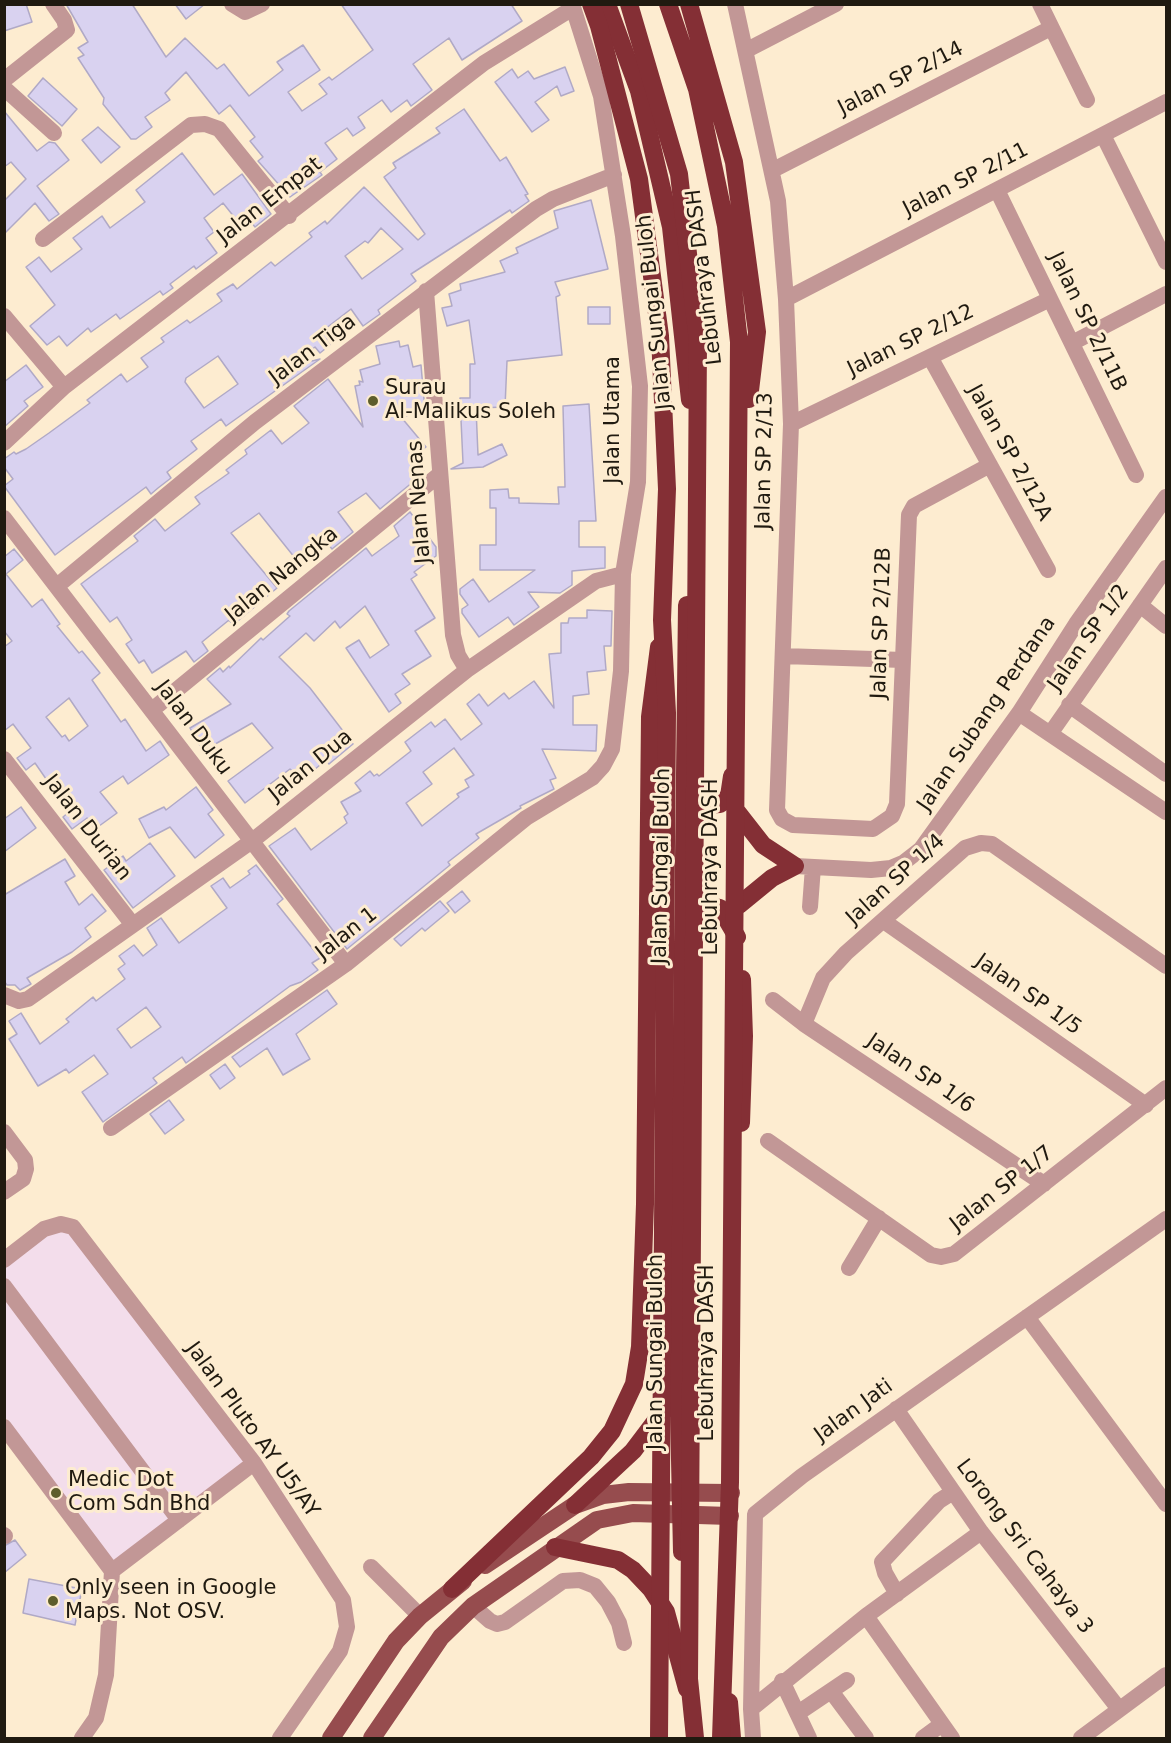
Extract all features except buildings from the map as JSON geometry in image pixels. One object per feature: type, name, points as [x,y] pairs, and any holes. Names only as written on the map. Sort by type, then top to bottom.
[{"type":"highway","name":"Jalan Sungai Buloh","points":[[607,4],[639,91],[671,227],[690,384],[678,1368],[680,1492],[688,1694],[693,1738]]},
{"type":"highway","name":"Lebuhraya DASH","points":[[629,4],[679,174],[698,342],[689,1668],[693,1738]]},
{"type":"highway","points":[[669,4],[715,174],[740,351],[738,813],[744,1036],[730,1516],[729,1703],[732,1738]]},
{"type":"highway","name":"Lebuhraya DASH","points":[[669,4],[697,89],[726,226],[739,342],[729,1482],[721,1738]]},
{"type":"highway","points":[[689,4],[734,162],[757,332],[738,493]]},
{"type":"highway","points":[[452,1589],[591,1457],[612,1431],[634,1384],[640,1347],[645,1204],[650,717],[662,620],[667,489],[660,336],[639,179],[599,26],[578,6]]},
{"type":"highway","points":[[659,1738],[667,713],[662,620]]},
{"type":"highway","points":[[685,790],[692,802],[706,805],[720,804],[729,796],[739,738]]},
{"type":"highway","points":[[738,813],[763,845],[795,866],[772,878],[739,905]]},
{"type":"highway","points":[[683,933],[699,908],[706,905],[720,908],[741,944]]},
{"type":"highway","points":[[575,1505],[633,1451],[652,1427],[673,1393],[678,1368]]},
{"type":"highway","points":[[555,1546],[618,1560],[633,1570],[651,1589],[666,1612],[688,1694]]},
{"type":"main road","points":[[331,1738],[396,1641],[420,1616],[452,1589],[575,1505],[603,1495],[731,1493]]},
{"type":"main road","points":[[372,1738],[441,1636],[473,1606],[555,1546],[597,1520],[612,1515],[633,1513],[730,1516]]},
{"type":"main road","points":[[420,1616],[441,1636]]},
{"type":"street","points":[[53,4],[64,20],[67,30],[5,88],[54,133]]},
{"type":"street","points":[[232,4],[245,12],[262,4]]},
{"type":"street","name":"Jalan SP 2/13","points":[[735,4],[747,50],[778,201],[786,298],[791,424],[777,810],[782,819],[793,825],[873,829],[882,824]]},
{"type":"street","points":[[747,50],[836,4]]},
{"type":"street","points":[[1040,4],[1087,100]]},
{"type":"street","name":"Jalan Utama","points":[[578,6],[601,96],[614,175],[640,386],[638,482],[623,574],[621,671],[612,749],[603,766]]},
{"type":"street","name":"Jalan Empat","points":[[4,443],[64,387],[289,216],[484,63],[578,6]]},
{"type":"street","name":"Jalan SP 2/14","points":[[772,170],[1051,27]]},
{"type":"street","name":"Jalan SP 2/11","points":[[786,298],[1167,102]]},
{"type":"street","points":[[43,240],[191,125],[206,124],[219,129],[289,216]]},
{"type":"street","points":[[1103,135],[1167,262]]},
{"type":"street","name":"Jalan Tiga","points":[[57,586],[255,422],[536,209],[553,199],[614,175]]},
{"type":"street","name":"Jalan SP 2/11B","points":[[997,190],[1136,475]]},
{"type":"street","name":"Jalan Nenas","points":[[426,291],[453,635],[458,655],[467,670]]},
{"type":"street","points":[[1072,343],[1167,294]]},
{"type":"street","name":"Jalan SP 2/12","points":[[791,424],[1050,298]]},
{"type":"street","points":[[4,316],[64,387]]},
{"type":"street","name":"Jalan SP 2/12A","points":[[930,357],[1048,570]]},
{"type":"street","name":"Jalan SP 2/12B","points":[[882,824],[891,816],[897,804],[910,510],[990,465]]},
{"type":"street","name":"Jalan Nangka","points":[[152,710],[440,474]]},
{"type":"street","name":"Jalan Subang Perdana","points":[[795,866],[871,870],[891,868],[911,858],[939,825],[1019,713],[1076,624],[1167,497]]},
{"type":"street","name":"Jalan Duku","points":[[4,518],[346,964]]},
{"type":"street","name":"Jalan SP 1/2","points":[[1050,734],[1167,568]]},
{"type":"street","name":"Jalan Dua","points":[[4,995],[19,1001],[28,999],[252,841],[467,670],[596,581],[623,574]]},
{"type":"street","points":[[1140,605],[1167,626]]},
{"type":"street","points":[[783,656],[903,660]]},
{"type":"street","points":[[1069,705],[1167,774]]},
{"type":"street","points":[[1019,713],[1166,809]]},
{"type":"street","name":"Jalan Durian","points":[[4,759],[133,925]]},
{"type":"street","name":"Jalan 1","points":[[111,1128],[346,964],[526,818],[592,778],[603,766]]},
{"type":"street","name":"Jalan SP 1/4","points":[[804,1024],[823,978],[846,953],[885,922],[965,848],[981,843],[992,844],[1167,966]]},
{"type":"street","points":[[810,907],[813,867]]},
{"type":"street","name":"Jalan SP 1/5","points":[[885,922],[1146,1106]]},
{"type":"street","name":"Jalan SP 1/6","points":[[773,1000],[804,1024],[1044,1185]]},
{"type":"street","name":"Jalan SP 1/7","points":[[768,1141],[931,1255],[941,1257],[954,1254],[1167,1088]]},
{"type":"street","points":[[4,1132],[25,1160],[26,1169],[22,1179],[4,1192]]},
{"type":"street","points":[[849,1268],[879,1218]]},
{"type":"street","name":"Jalan Pluto AY U5/AY","points":[[4,1260],[44,1229],[61,1224],[74,1227],[254,1463],[343,1600],[347,1627],[340,1651],[280,1738]]},
{"type":"street","name":"Jalan Jati","points":[[753,1738],[750,1709],[755,1514],[802,1476],[1027,1317],[1164,1227]]},
{"type":"street","points":[[4,1286],[179,1520]]},
{"type":"street","points":[[1027,1317],[1167,1504]]},
{"type":"street","name":"Lorong Sri Cahaya 3","points":[[896,1409],[981,1532],[1119,1709]]},
{"type":"street","points":[[4,1426],[112,1570],[106,1675],[96,1718],[82,1738]]},
{"type":"street","points":[[112,1570],[254,1463]]},
{"type":"street","points":[[897,1594],[885,1573],[882,1562],[939,1501],[953,1492]]},
{"type":"street","points":[[750,1709],[782,1681],[866,1616],[981,1532]]},
{"type":"street","points":[[371,1567],[420,1616]]},
{"type":"street","points":[[473,1606],[490,1621],[505,1622],[562,1581],[580,1580],[594,1586],[608,1602],[619,1623],[624,1642]]},
{"type":"street","points":[[866,1616],[952,1738]]},
{"type":"street","points":[[1081,1738],[1167,1675]]},
{"type":"street","points":[[798,1713],[847,1680]]},
{"type":"street","points":[[782,1681],[809,1738]]},
{"type":"street","points":[[831,1691],[866,1738]]},
{"type":"street","points":[[923,1738],[942,1724]]},
{"type":"shaded area","points":[[59,1230],[70,1233],[248,1464],[115,1564],[5,1417],[5,1268],[46,1236]]},
{"type":"place","name":"Surau Al-Malikus Soleh","points":[[373,401]]},
{"type":"place","name":"Medic Dot Com Sdn Bhd","points":[[56,1493]]},
{"type":"place","name":"Only seen in Google Maps. Not OSV.","points":[[53,1601]]}]
